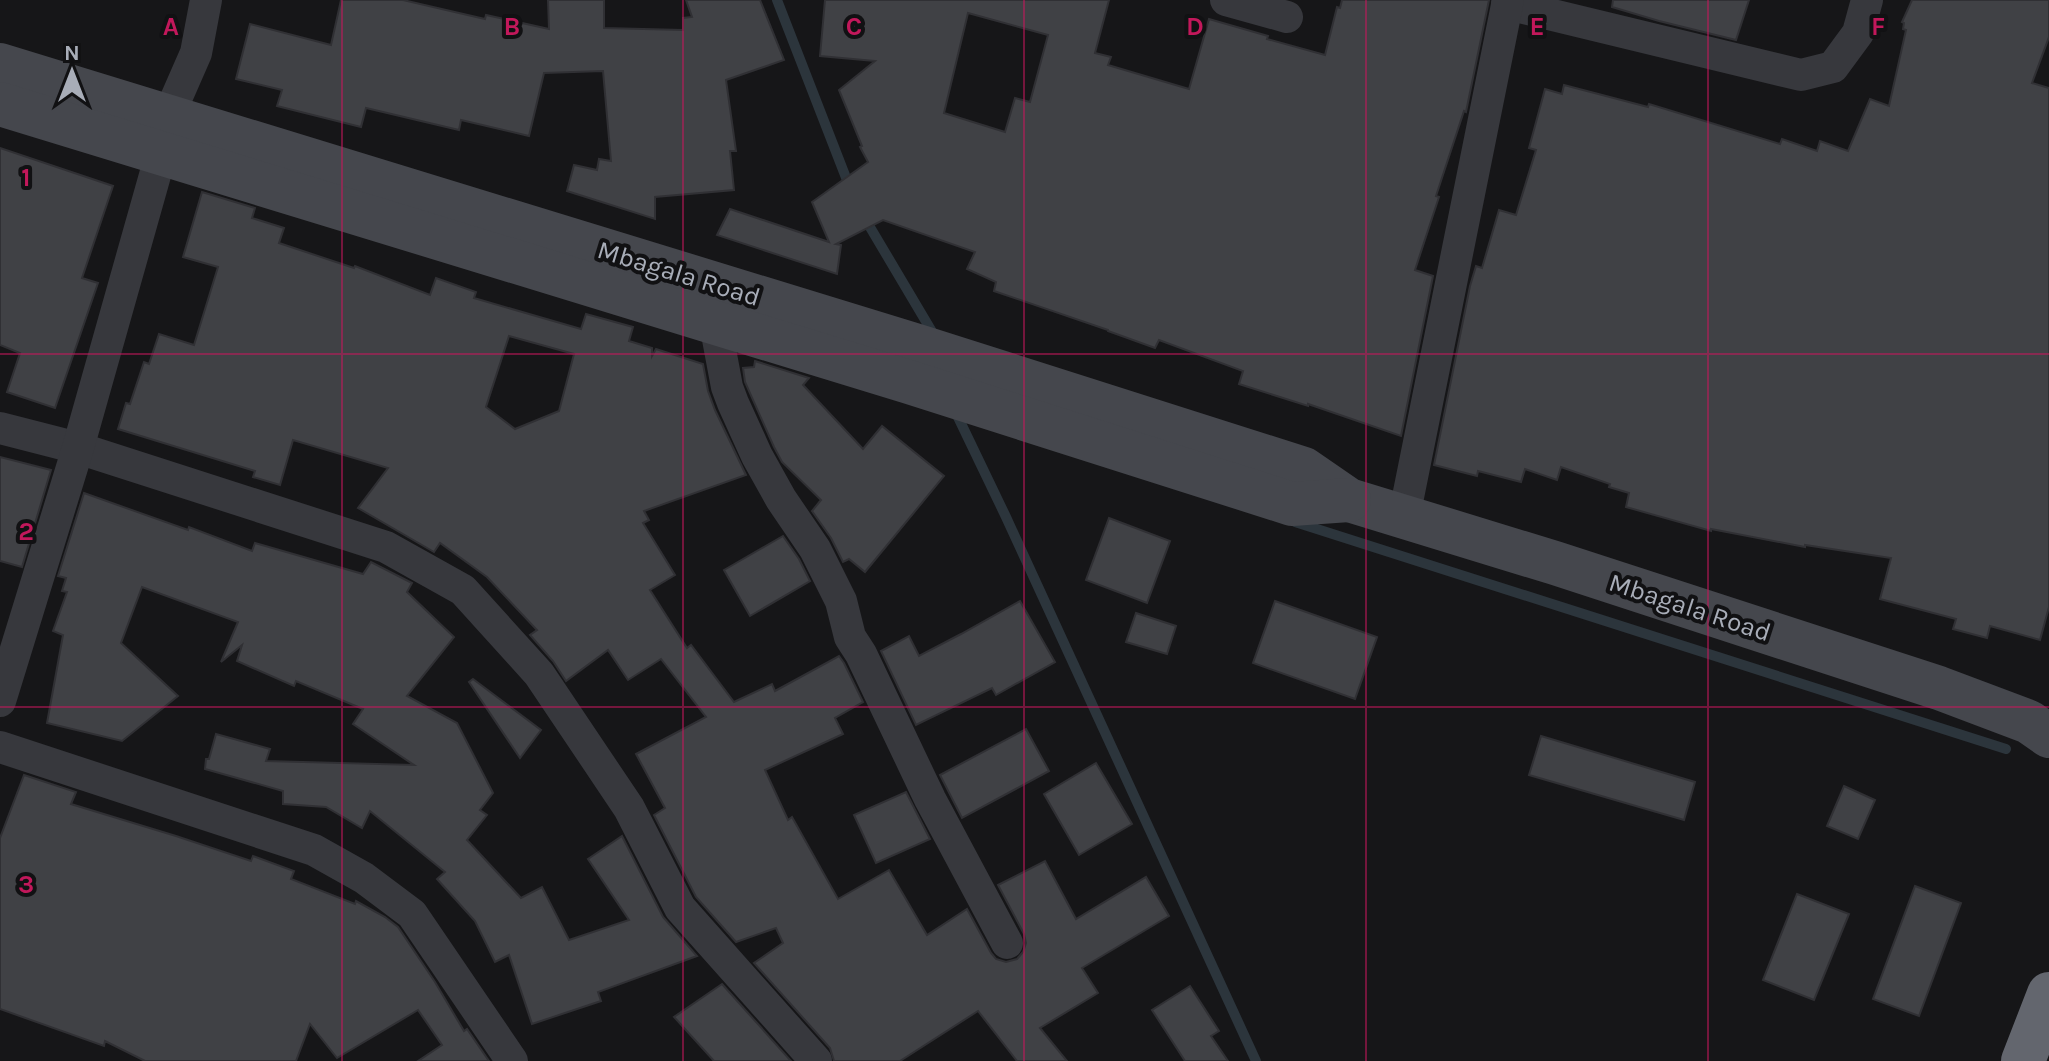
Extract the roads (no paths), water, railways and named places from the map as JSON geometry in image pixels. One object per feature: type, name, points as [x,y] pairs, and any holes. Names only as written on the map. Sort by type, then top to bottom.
[{"type":"highway","points":[[2023,1061],[2049,994]]},
{"type":"street","points":[[0,701],[78,448],[175,101],[196,53],[206,0]]},
{"type":"street","points":[[1226,0],[1287,17]]},
{"type":"street","points":[[1404,517],[1507,2],[1801,75],[1833,67],[1858,33],[1867,0]]},
{"type":"street","name":"Mbagala Road","points":[[0,65],[167,136],[715,323],[1292,504],[1349,500]]},
{"type":"street","name":"Mbagala Road","points":[[0,104],[167,136],[921,347],[1290,464],[1304,469],[1349,500],[1571,568],[1939,688],[2042,727]]},
{"type":"street","points":[[715,323],[727,387],[757,456],[815,549],[841,601],[850,637],[930,799],[1007,943]]},
{"type":"street","points":[[0,428],[78,448],[386,547],[463,590],[539,674],[629,808],[680,908],[816,1061]]},
{"type":"street","points":[[0,747],[314,850],[364,878],[412,914],[512,1061]]},
{"type":"waterway","points":[[777,0],[850,188]]},
{"type":"waterway","points":[[864,217],[934,335]]},
{"type":"waterway","points":[[957,415],[1256,1061]]},
{"type":"waterway","points":[[1295,522],[2006,749]]}]
